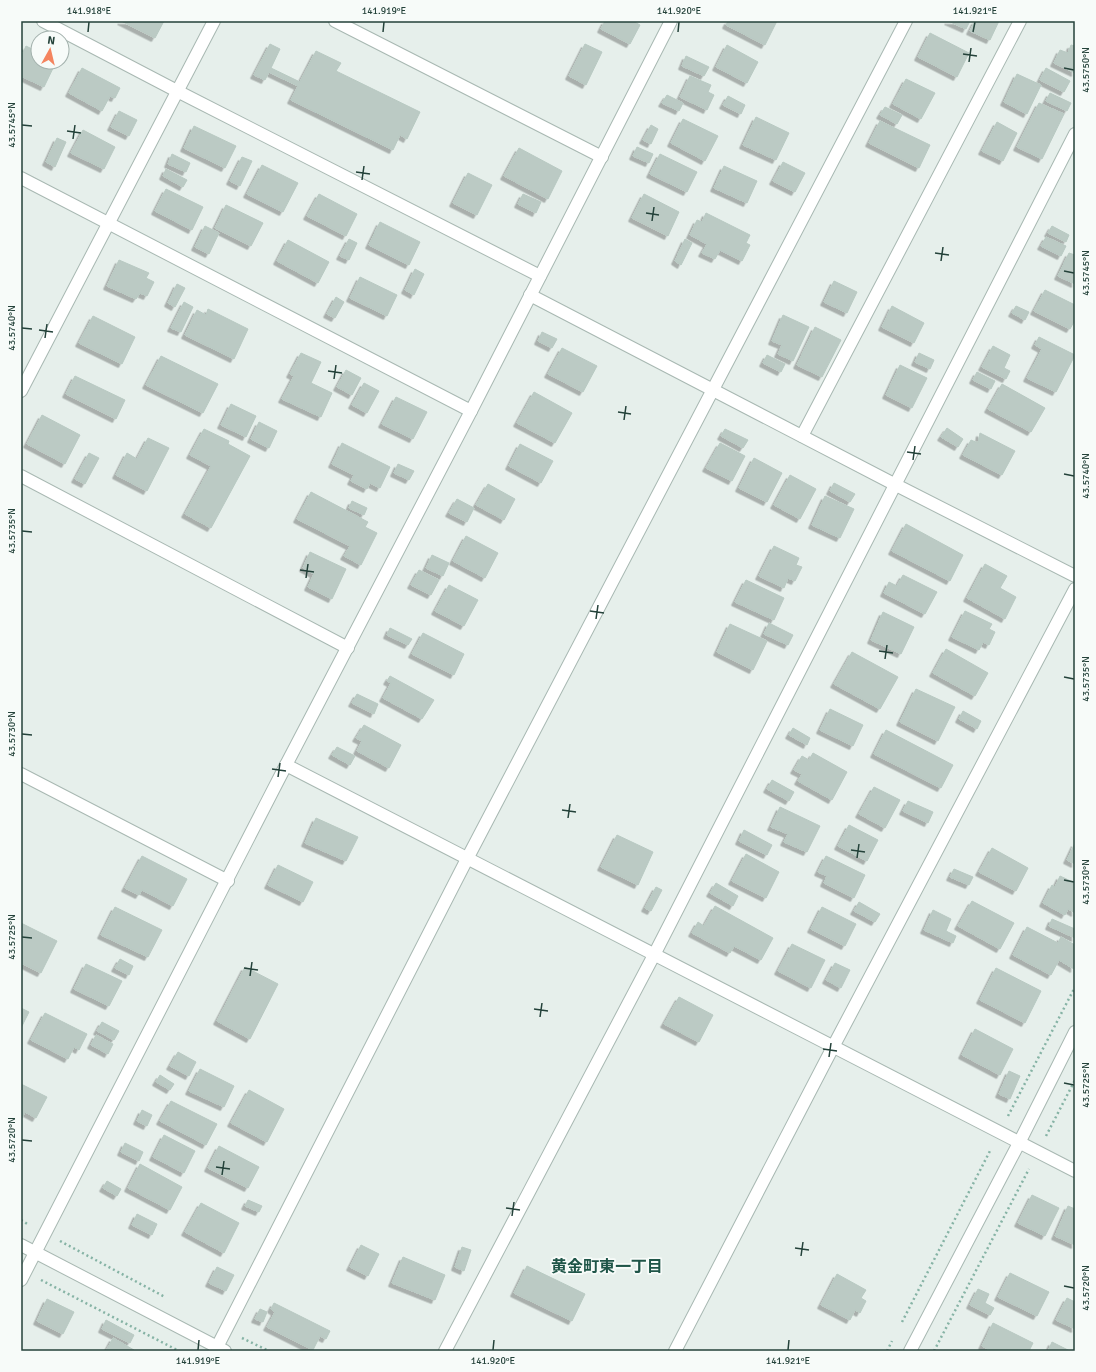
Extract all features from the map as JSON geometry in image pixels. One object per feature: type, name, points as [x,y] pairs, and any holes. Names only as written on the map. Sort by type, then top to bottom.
[{"type":"street","points":[[43,21],[540,276]]},
{"type":"street","points":[[21,390],[214,21]]},
{"type":"street","points":[[335,21],[602,157]]},
{"type":"street","points":[[23,1276],[286,765],[471,411],[671,21]]},
{"type":"street","points":[[21,1245],[219,1350],[226,1329],[468,859],[712,389],[906,21]]},
{"type":"street","points":[[802,436],[1020,21]]},
{"type":"street","points":[[445,1351],[654,955],[894,484],[1075,134]]},
{"type":"street","points":[[21,178],[471,411]]},
{"type":"street","points":[[530,295],[1075,576]]},
{"type":"street","points":[[21,476],[348,648]]},
{"type":"street","points":[[675,1351],[833,1047],[1075,589]]},
{"type":"street","points":[[286,765],[1075,1172]]},
{"type":"street","points":[[21,774],[228,880]]},
{"type":"street","points":[[910,1351],[1019,1143],[1075,1032]]},
{"type":"path","points":[[902,1323],[1075,987]]},
{"type":"path","points":[[934,1351],[1075,1080]]},
{"type":"path","points":[[21,1220],[170,1300]]},
{"type":"path","points":[[23,1276],[179,1351]]},
{"type":"path","points":[[226,1329],[269,1351]]},
{"type":"path","points":[[887,1351],[894,1337]]},
{"type":"building","points":[[121,21],[164,21],[155,38]]},
{"type":"building","points":[[605,21],[633,21],[640,25],[630,44],[601,29]]},
{"type":"building","points":[[728,21],[777,21],[765,45],[726,25]]},
{"type":"building","points":[[948,21],[970,21],[966,29]]},
{"type":"building","points":[[975,21],[999,21],[990,40],[970,31]]},
{"type":"building","points":[[930,33],[969,53],[957,77],[918,57]]},
{"type":"building","points":[[270,44],[280,49],[271,68],[300,82],[316,51],[341,63],[336,71],[420,112],[407,139],[400,135],[393,150],[291,100],[298,86],[269,72],[265,80],[254,75]]},
{"type":"building","points":[[585,44],[602,52],[586,85],[569,76]]},
{"type":"building","points":[[727,45],[758,62],[747,83],[716,67]]},
{"type":"building","points":[[1071,45],[1075,46],[1075,73],[1054,63],[1060,50],[1068,53]]},
{"type":"building","points":[[26,46],[30,48],[30,70],[52,70],[44,87],[21,76],[21,57]]},
{"type":"building","points":[[686,56],[709,67],[704,76],[682,66]]},
{"type":"building","points":[[82,68],[120,88],[115,98],[110,96],[102,111],[69,93]]},
{"type":"building","points":[[1046,68],[1070,81],[1064,92],[1040,80]]},
{"type":"building","points":[[1017,74],[1041,85],[1027,114],[1004,102]]},
{"type":"building","points":[[690,76],[711,85],[708,92],[714,95],[707,110],[680,97]]},
{"type":"building","points":[[906,79],[935,93],[921,119],[893,104]]},
{"type":"building","points":[[1050,93],[1071,103],[1067,111],[1046,101]]},
{"type":"building","points":[[667,95],[683,103],[679,111],[662,103]]},
{"type":"building","points":[[728,96],[745,105],[741,114],[723,105]]},
{"type":"building","points":[[1039,103],[1064,114],[1042,159],[1017,147]]},
{"type":"building","points":[[885,107],[902,115],[897,124],[880,115]]},
{"type":"building","points":[[119,111],[137,120],[129,136],[111,127]]},
{"type":"building","points":[[756,117],[789,133],[776,160],[743,145]]},
{"type":"building","points":[[683,119],[718,136],[705,161],[671,143]]},
{"type":"building","points":[[880,121],[930,145],[919,168],[869,143]]},
{"type":"building","points":[[997,122],[1017,133],[1003,161],[982,151]]},
{"type":"building","points":[[651,125],[658,129],[651,144],[643,140]]},
{"type":"building","points":[[194,126],[236,146],[225,168],[184,148]]},
{"type":"building","points":[[83,130],[115,147],[104,169],[71,153]]},
{"type":"building","points":[[57,138],[66,142],[55,167],[46,162]]},
{"type":"building","points":[[637,147],[653,154],[649,163],[633,156]]},
{"type":"building","points":[[519,148],[562,171],[548,199],[504,176]]},
{"type":"building","points":[[172,154],[190,163],[186,172],[168,164]]},
{"type":"building","points":[[660,154],[697,172],[687,192],[650,174]]},
{"type":"building","points":[[242,157],[252,161],[240,186],[230,181]]},
{"type":"building","points":[[783,162],[805,173],[795,192],[773,181]]},
{"type":"building","points":[[262,165],[298,183],[283,212],[247,194]]},
{"type":"building","points":[[724,166],[757,181],[747,203],[714,188]]},
{"type":"building","points":[[166,169],[187,180],[183,187],[163,176]]},
{"type":"building","points":[[468,173],[492,185],[477,215],[453,203]]},
{"type":"building","points":[[166,189],[203,207],[192,230],[155,211]]},
{"type":"building","points":[[319,194],[357,214],[346,236],[307,216]]},
{"type":"building","points":[[523,194],[541,202],[536,213],[518,204]]},
{"type":"building","points":[[644,194],[679,212],[668,236],[632,218]]},
{"type":"building","points":[[226,205],[263,223],[251,246],[215,228]]},
{"type":"building","points":[[706,213],[750,235],[746,243],[750,245],[742,261],[720,250],[715,259],[702,253],[707,244],[690,235],[697,220],[702,222]]},
{"type":"building","points":[[380,222],[420,242],[409,265],[369,245]]},
{"type":"building","points":[[205,226],[219,233],[209,254],[195,247]]},
{"type":"building","points":[[1052,226],[1069,235],[1066,242],[1048,233]]},
{"type":"building","points":[[1046,237],[1066,246],[1061,256],[1041,246]]},
{"type":"building","points":[[349,239],[357,243],[349,260],[340,256]]},
{"type":"building","points":[[685,239],[692,243],[681,265],[675,261]]},
{"type":"building","points":[[288,240],[329,262],[318,283],[277,261]]},
{"type":"building","points":[[1069,253],[1075,255],[1075,284],[1058,276]]},
{"type":"building","points":[[119,260],[149,273],[146,278],[154,282],[147,296],[140,293],[136,299],[107,286]]},
{"type":"building","points":[[415,269],[424,274],[414,295],[405,290]]},
{"type":"building","points":[[360,277],[397,295],[387,316],[350,298]]},
{"type":"building","points":[[834,281],[857,292],[847,313],[824,302]]},
{"type":"building","points":[[177,284],[185,288],[175,307],[168,303]]},
{"type":"building","points":[[1045,290],[1075,305],[1075,320],[1070,329],[1034,311]]},
{"type":"building","points":[[336,297],[344,302],[335,318],[327,314]]},
{"type":"building","points":[[184,302],[193,307],[181,332],[171,328]]},
{"type":"building","points":[[892,306],[924,323],[914,343],[882,327]]},
{"type":"building","points":[[1016,306],[1029,312],[1025,320],[1012,313]]},
{"type":"building","points":[[208,309],[248,329],[234,359],[185,335],[197,310],[206,315]]},
{"type":"building","points":[[783,315],[809,327],[793,361],[778,354],[782,345],[772,341]]},
{"type":"building","points":[[93,316],[135,337],[122,364],[79,343]]},
{"type":"building","points":[[815,327],[841,340],[822,377],[797,365]]},
{"type":"building","points":[[542,332],[557,339],[552,348],[538,341]]},
{"type":"building","points":[[1039,337],[1075,355],[1056,392],[1027,378],[1042,349],[1035,345]]},
{"type":"building","points":[[993,346],[1010,355],[1004,368],[1010,371],[1006,379],[982,367]]},
{"type":"building","points":[[562,348],[597,366],[583,392],[548,374]]},
{"type":"building","points":[[301,353],[321,362],[311,383],[332,393],[321,417],[282,399],[294,376],[290,374]]},
{"type":"building","points":[[919,353],[934,360],[930,369],[915,362]]},
{"type":"building","points":[[767,355],[785,364],[781,372],[763,363]]},
{"type":"building","points":[[161,356],[218,384],[203,413],[146,385]]},
{"type":"building","points":[[900,365],[927,378],[912,408],[886,395]]},
{"type":"building","points":[[346,370],[361,378],[352,395],[337,387]]},
{"type":"building","points":[[977,372],[995,381],[991,389],[973,380]]},
{"type":"building","points":[[75,376],[125,400],[116,419],[66,394]]},
{"type":"building","points":[[364,383],[379,391],[367,413],[352,405]]},
{"type":"building","points":[[1002,384],[1045,408],[1031,432],[988,409]]},
{"type":"building","points":[[534,392],[572,413],[555,443],[517,423]]},
{"type":"building","points":[[396,397],[427,412],[413,439],[382,424]]},
{"type":"building","points":[[231,404],[256,416],[246,437],[221,425]]},
{"type":"building","points":[[42,415],[80,435],[65,464],[27,444]]},
{"type":"building","points":[[259,422],[277,431],[269,448],[251,439]]},
{"type":"building","points":[[947,428],[963,439],[958,447],[941,437]]},
{"type":"building","points":[[204,429],[229,441],[228,444],[250,456],[211,528],[185,514],[211,466],[190,455]]},
{"type":"building","points":[[725,429],[748,440],[743,448],[721,436]]},
{"type":"building","points":[[980,433],[1015,451],[1002,475],[963,455],[971,440],[978,443]]},
{"type":"building","points":[[148,438],[169,448],[147,491],[116,475],[127,453],[137,459]]},
{"type":"building","points":[[342,443],[390,467],[380,488],[370,483],[367,489],[351,481],[354,475],[332,464]]},
{"type":"building","points":[[720,443],[745,456],[732,481],[706,468]]},
{"type":"building","points":[[520,444],[553,461],[541,483],[509,466]]},
{"type":"building","points":[[89,453],[99,458],[85,484],[75,479]]},
{"type":"building","points":[[754,458],[782,473],[767,502],[739,488]]},
{"type":"building","points":[[398,464],[414,471],[409,480],[394,473]]},
{"type":"building","points":[[790,475],[816,489],[800,519],[774,505]]},
{"type":"building","points":[[834,483],[855,494],[850,502],[830,491]]},
{"type":"building","points":[[488,484],[515,499],[504,520],[476,505]]},
{"type":"building","points":[[311,492],[368,522],[365,527],[377,533],[361,565],[344,556],[350,546],[297,519]]},
{"type":"building","points":[[825,496],[854,509],[840,538],[812,525]]},
{"type":"building","points":[[457,499],[474,508],[467,522],[449,513]]},
{"type":"building","points":[[352,501],[367,508],[364,515],[349,508]]},
{"type":"building","points":[[906,524],[963,555],[950,581],[892,551]]},
{"type":"building","points":[[466,536],[498,553],[485,578],[453,561]]},
{"type":"building","points":[[774,546],[799,558],[796,565],[802,567],[795,581],[788,578],[784,588],[759,576]]},
{"type":"building","points":[[310,552],[346,569],[332,599],[308,587],[314,574],[303,568]]},
{"type":"building","points":[[432,555],[449,563],[443,576],[426,568]]},
{"type":"building","points":[[985,564],[1007,576],[1000,588],[1016,597],[1005,619],[967,598]]},
{"type":"building","points":[[419,570],[439,580],[431,595],[411,585]]},
{"type":"building","points":[[903,575],[937,592],[925,614],[884,593],[889,582],[897,586]]},
{"type":"building","points":[[746,580],[784,598],[774,620],[735,602]]},
{"type":"building","points":[[449,585],[478,600],[464,626],[435,611]]},
{"type":"building","points":[[965,611],[992,624],[989,629],[995,632],[989,645],[983,642],[979,650],[952,637]]},
{"type":"building","points":[[883,612],[914,627],[901,654],[871,640]]},
{"type":"building","points":[[769,623],[793,635],[788,645],[764,634]]},
{"type":"building","points":[[730,624],[767,641],[753,670],[717,652]]},
{"type":"building","points":[[390,628],[412,639],[408,645],[387,635]]},
{"type":"building","points":[[423,633],[464,654],[454,675],[412,654]]},
{"type":"building","points":[[946,649],[988,673],[975,696],[933,673]]},
{"type":"building","points":[[852,652],[898,677],[880,709],[834,684]]},
{"type":"building","points":[[390,676],[434,700],[422,719],[383,698],[391,683],[387,681]]},
{"type":"building","points":[[916,689],[955,707],[938,741],[900,722]]},
{"type":"building","points":[[357,694],[378,704],[374,714],[352,703]]},
{"type":"building","points":[[830,709],[863,725],[853,746],[820,730]]},
{"type":"building","points":[[963,711],[981,721],[977,729],[959,719]]},
{"type":"building","points":[[364,725],[401,745],[389,768],[357,751],[362,741],[356,738]]},
{"type":"building","points":[[793,728],[810,738],[807,745],[789,735]]},
{"type":"building","points":[[886,730],[953,765],[941,788],[874,754]]},
{"type":"building","points":[[337,747],[355,756],[350,765],[332,755]]},
{"type":"building","points":[[813,753],[847,772],[832,800],[798,781],[802,774],[794,770],[802,756],[809,760]]},
{"type":"building","points":[[772,780],[794,792],[789,801],[767,789]]},
{"type":"building","points":[[874,787],[900,800],[885,828],[859,814]]},
{"type":"building","points":[[908,801],[933,812],[928,823],[903,811]]},
{"type":"building","points":[[780,807],[820,826],[807,852],[784,842],[788,834],[771,827]]},
{"type":"building","points":[[316,818],[358,837],[346,861],[305,843]]},
{"type":"building","points":[[849,825],[878,840],[867,861],[838,846]]},
{"type":"building","points":[[744,830],[772,845],[767,855],[739,841]]},
{"type":"building","points":[[617,835],[653,852],[638,885],[601,867]]},
{"type":"building","points":[[1075,843],[1075,864],[1067,860]]},
{"type":"building","points":[[992,848],[1028,868],[1016,891],[979,872]]},
{"type":"building","points":[[746,854],[779,872],[766,898],[732,881]]},
{"type":"building","points":[[142,856],[187,879],[173,906],[142,890],[139,895],[125,888]]},
{"type":"building","points":[[826,856],[865,875],[854,898],[824,883],[827,876],[818,872]]},
{"type":"building","points":[[278,865],[313,882],[303,902],[268,885]]},
{"type":"building","points":[[954,869],[973,877],[969,885],[950,877]]},
{"type":"building","points":[[1060,876],[1075,883],[1075,913],[1068,909],[1065,915],[1043,903],[1052,885],[1055,887]]},
{"type":"building","points":[[716,883],[738,896],[733,906],[710,893]]},
{"type":"building","points":[[656,887],[662,890],[651,911],[645,908]]},
{"type":"building","points":[[972,901],[1014,923],[1000,949],[958,926]]},
{"type":"building","points":[[859,902],[880,914],[875,922],[854,911]]},
{"type":"building","points":[[715,906],[773,938],[761,960],[734,946],[730,953],[692,933],[698,922],[704,926]]},
{"type":"building","points":[[115,907],[162,930],[148,957],[101,935]]},
{"type":"building","points":[[822,907],[856,924],[845,946],[811,929]]},
{"type":"building","points":[[933,910],[951,919],[946,931],[956,936],[953,943],[924,930]]},
{"type":"building","points":[[1052,919],[1075,929],[1075,938],[1049,926]]},
{"type":"building","points":[[21,923],[57,941],[41,973],[21,963]]},
{"type":"building","points":[[1027,927],[1058,943],[1061,937],[1075,945],[1074,969],[1059,960],[1051,975],[1013,955]]},
{"type":"building","points":[[792,944],[825,960],[811,988],[778,971]]},
{"type":"building","points":[[120,959],[133,966],[129,975],[115,968]]},
{"type":"building","points":[[835,963],[850,970],[841,988],[826,980]]},
{"type":"building","points":[[86,964],[122,981],[109,1006],[74,989]]},
{"type":"building","points":[[245,967],[278,984],[250,1039],[217,1021]]},
{"type":"building","points":[[996,968],[1041,991],[1025,1023],[980,1000]]},
{"type":"building","points":[[679,997],[713,1015],[699,1042],[664,1024]]},
{"type":"building","points":[[21,1008],[29,1012],[21,1028]]},
{"type":"building","points":[[45,1013],[87,1034],[79,1050],[74,1047],[68,1059],[31,1040]]},
{"type":"building","points":[[102,1022],[119,1031],[114,1040],[97,1031]]},
{"type":"building","points":[[975,1029],[1013,1049],[1000,1075],[962,1055]]},
{"type":"building","points":[[96,1035],[113,1044],[108,1054],[91,1045]]},
{"type":"building","points":[[178,1052],[196,1062],[189,1076],[170,1066]]},
{"type":"building","points":[[200,1069],[234,1086],[224,1107],[189,1091]]},
{"type":"building","points":[[1009,1071],[1020,1076],[1010,1099],[999,1094]]},
{"type":"building","points":[[160,1075],[174,1084],[170,1090],[156,1082]]},
{"type":"building","points":[[21,1084],[47,1097],[36,1118],[25,1112],[21,1120]]},
{"type":"building","points":[[249,1090],[284,1109],[267,1142],[231,1123]]},
{"type":"building","points":[[171,1101],[217,1124],[206,1145],[160,1121]]},
{"type":"building","points":[[142,1110],[152,1115],[147,1126],[137,1121]]},
{"type":"building","points":[[164,1135],[195,1151],[184,1173],[153,1157]]},
{"type":"building","points":[[125,1143],[143,1152],[139,1161],[121,1152]]},
{"type":"building","points":[[219,1146],[259,1167],[248,1188],[208,1168]]},
{"type":"building","points":[[140,1164],[182,1187],[170,1210],[128,1188]]},
{"type":"building","points":[[107,1181],[121,1189],[117,1196],[103,1188]]},
{"type":"building","points":[[1032,1195],[1059,1208],[1045,1236],[1018,1223]]},
{"type":"building","points":[[248,1200],[262,1206],[259,1212],[245,1206]]},
{"type":"building","points":[[201,1203],[239,1223],[224,1253],[185,1232]]},
{"type":"building","points":[[1068,1206],[1075,1209],[1075,1245],[1055,1236]]},
{"type":"building","points":[[137,1214],[157,1224],[152,1235],[132,1225]]},
{"type":"building","points":[[361,1245],[379,1254],[368,1276],[350,1267]]},
{"type":"building","points":[[462,1247],[471,1250],[464,1271],[455,1267]]},
{"type":"building","points":[[403,1257],[445,1275],[435,1300],[392,1283]]},
{"type":"building","points":[[527,1266],[585,1294],[572,1321],[514,1293]]},
{"type":"building","points":[[217,1267],[234,1275],[226,1291],[209,1283]]},
{"type":"building","points":[[1010,1273],[1049,1292],[1037,1316],[998,1297]]},
{"type":"building","points":[[837,1274],[866,1290],[861,1298],[866,1301],[860,1313],[855,1310],[850,1320],[821,1305]]},
{"type":"building","points":[[978,1289],[989,1294],[985,1303],[994,1308],[990,1315],[970,1305]]},
{"type":"building","points":[[1067,1298],[1075,1302],[1075,1329],[1056,1320]]},
{"type":"building","points":[[47,1299],[74,1312],[63,1334],[37,1321]]},
{"type":"building","points":[[274,1303],[330,1331],[326,1339],[320,1336],[313,1350],[267,1327],[275,1312],[271,1309]]},
{"type":"building","points":[[260,1309],[267,1312],[263,1322],[255,1319]]},
{"type":"building","points":[[106,1320],[134,1335],[130,1343],[102,1329]]},
{"type":"building","points":[[993,1323],[1033,1343],[1029,1351],[992,1351],[982,1346]]},
{"type":"building","points":[[113,1338],[134,1350],[106,1351]]},
{"type":"building","points":[[1052,1342],[1070,1351],[1048,1351]]},
{"type":"district","name":"黄金町東一丁目","points":[[607,1266]]}]
